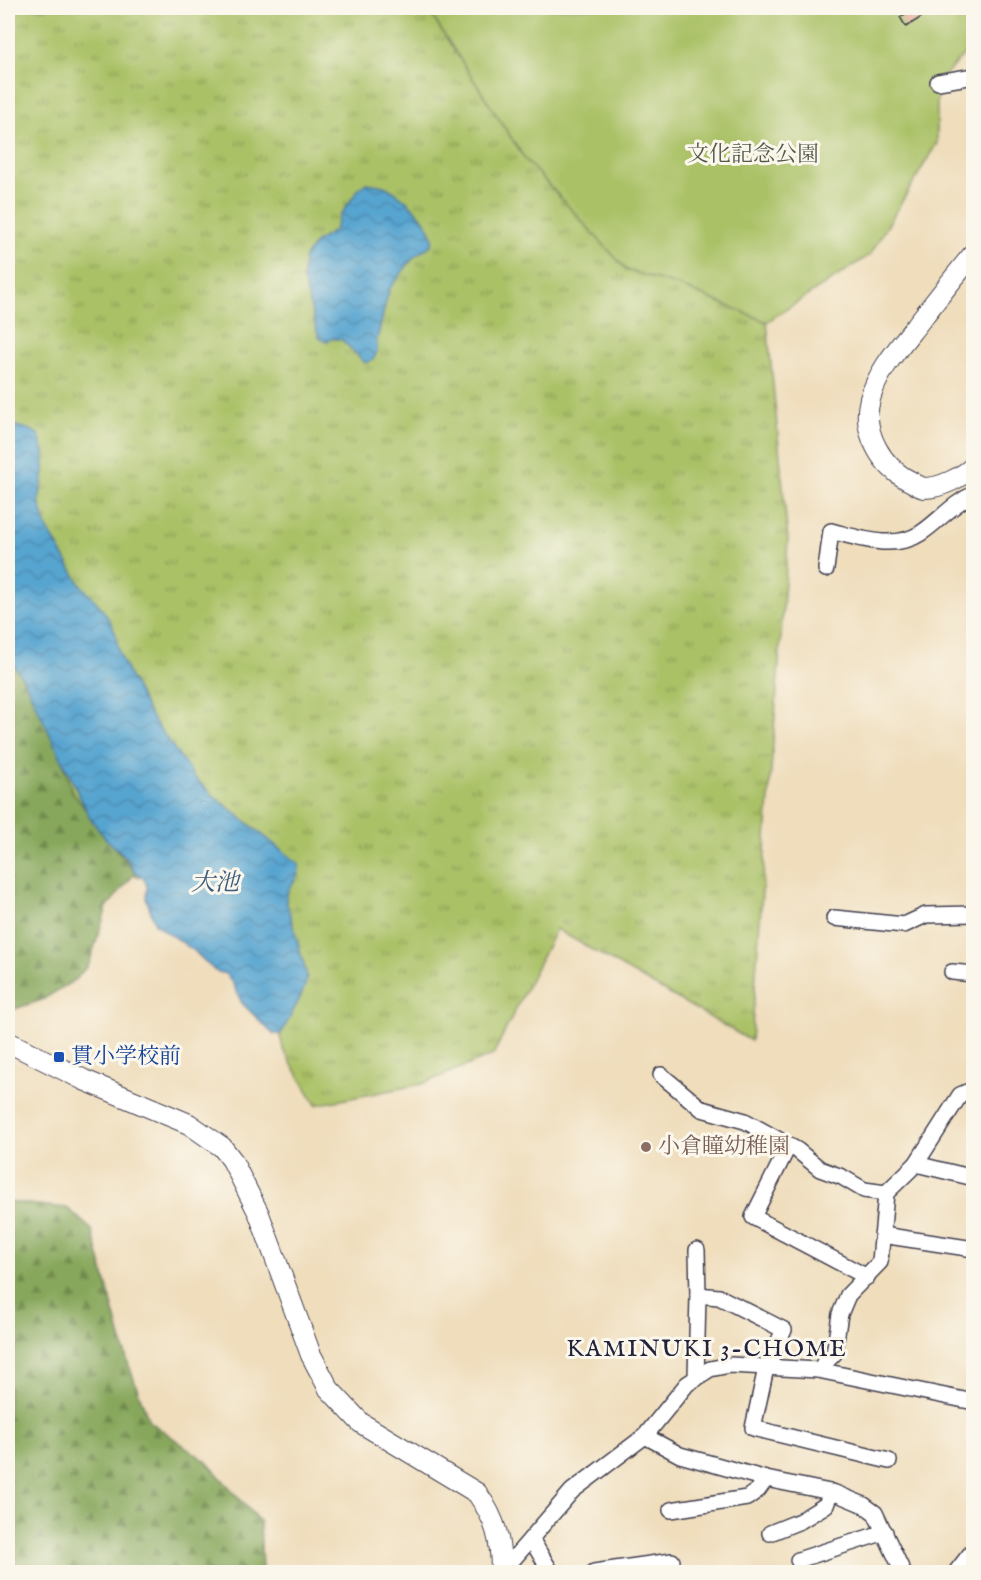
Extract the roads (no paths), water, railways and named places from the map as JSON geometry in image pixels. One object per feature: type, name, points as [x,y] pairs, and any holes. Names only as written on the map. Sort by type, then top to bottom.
[{"type":"street","points":[[938,82],[974,76]]},
{"type":"street","points":[[974,253],[899,347],[879,376],[870,400],[868,424],[879,454],[888,466],[901,477],[923,488],[948,482],[965,474],[974,466]]},
{"type":"street","points":[[826,569],[831,531],[880,543],[900,540],[920,534],[941,516],[974,494]]},
{"type":"street","points":[[834,918],[904,925],[926,915],[974,914]]},
{"type":"street","points":[[952,972],[974,974]]},
{"type":"street","points":[[8,1042],[84,1080],[189,1124],[222,1147],[232,1160],[259,1214],[311,1355],[329,1389],[361,1423],[477,1494],[488,1509],[498,1532],[502,1572]]},
{"type":"street","points":[[661,1075],[702,1109],[745,1121],[789,1145],[820,1169],[842,1177],[864,1190],[886,1193]]},
{"type":"street","points":[[818,1370],[834,1354],[840,1314],[848,1295],[880,1262],[886,1193],[916,1164],[960,1095],[974,1089]]},
{"type":"street","points":[[789,1145],[753,1217],[867,1277]]},
{"type":"street","points":[[916,1164],[974,1178]]},
{"type":"street","points":[[882,1234],[974,1249]]},
{"type":"street","points":[[696,1379],[697,1250]]},
{"type":"street","points":[[698,1295],[719,1297],[784,1330],[766,1368],[753,1428],[889,1461]]},
{"type":"street","points":[[502,1572],[572,1491],[645,1436],[687,1384],[711,1369],[730,1365],[818,1370],[974,1402]]},
{"type":"street","points":[[645,1436],[680,1455],[766,1479],[831,1492],[864,1506],[875,1512],[903,1572]]},
{"type":"street","points":[[671,1510],[747,1498],[758,1490],[766,1479]]},
{"type":"street","points":[[770,1533],[800,1521],[826,1505],[831,1492]]},
{"type":"street","points":[[798,1560],[885,1533]]},
{"type":"street","points":[[531,1539],[551,1572]]},
{"type":"street","points":[[956,1572],[974,1549]]},
{"type":"street","points":[[594,1572],[672,1561]]},
{"type":"water","points":[[366,183],[386,187],[400,196],[427,225],[433,240],[431,245],[414,257],[389,289],[377,340],[377,352],[373,360],[365,363],[342,340],[333,338],[326,342],[319,338],[303,280],[304,258],[316,242],[334,231],[341,214],[358,190]]},
{"type":"water","name":"大池","points":[[8,424],[31,430],[39,435],[44,452],[44,472],[39,501],[47,528],[80,584],[100,606],[112,624],[119,652],[150,715],[195,778],[299,864],[298,874],[288,891],[286,900],[307,976],[299,1000],[281,1034],[273,1034],[242,1003],[226,974],[215,971],[193,950],[155,924],[146,898],[147,886],[144,879],[135,872],[125,856],[106,839],[90,818],[24,680],[8,656]]},
{"type":"place","name":"貫小学校前","points":[[59,1057]]},
{"type":"place","name":"小倉瞳幼稚園","points":[[646,1147]]},
{"type":"district","name":"KAMINUKI 3-CHOME","points":[[707,1349]]},
{"type":"park label","name":"文化記念公園","points":[[753,155]]}]
